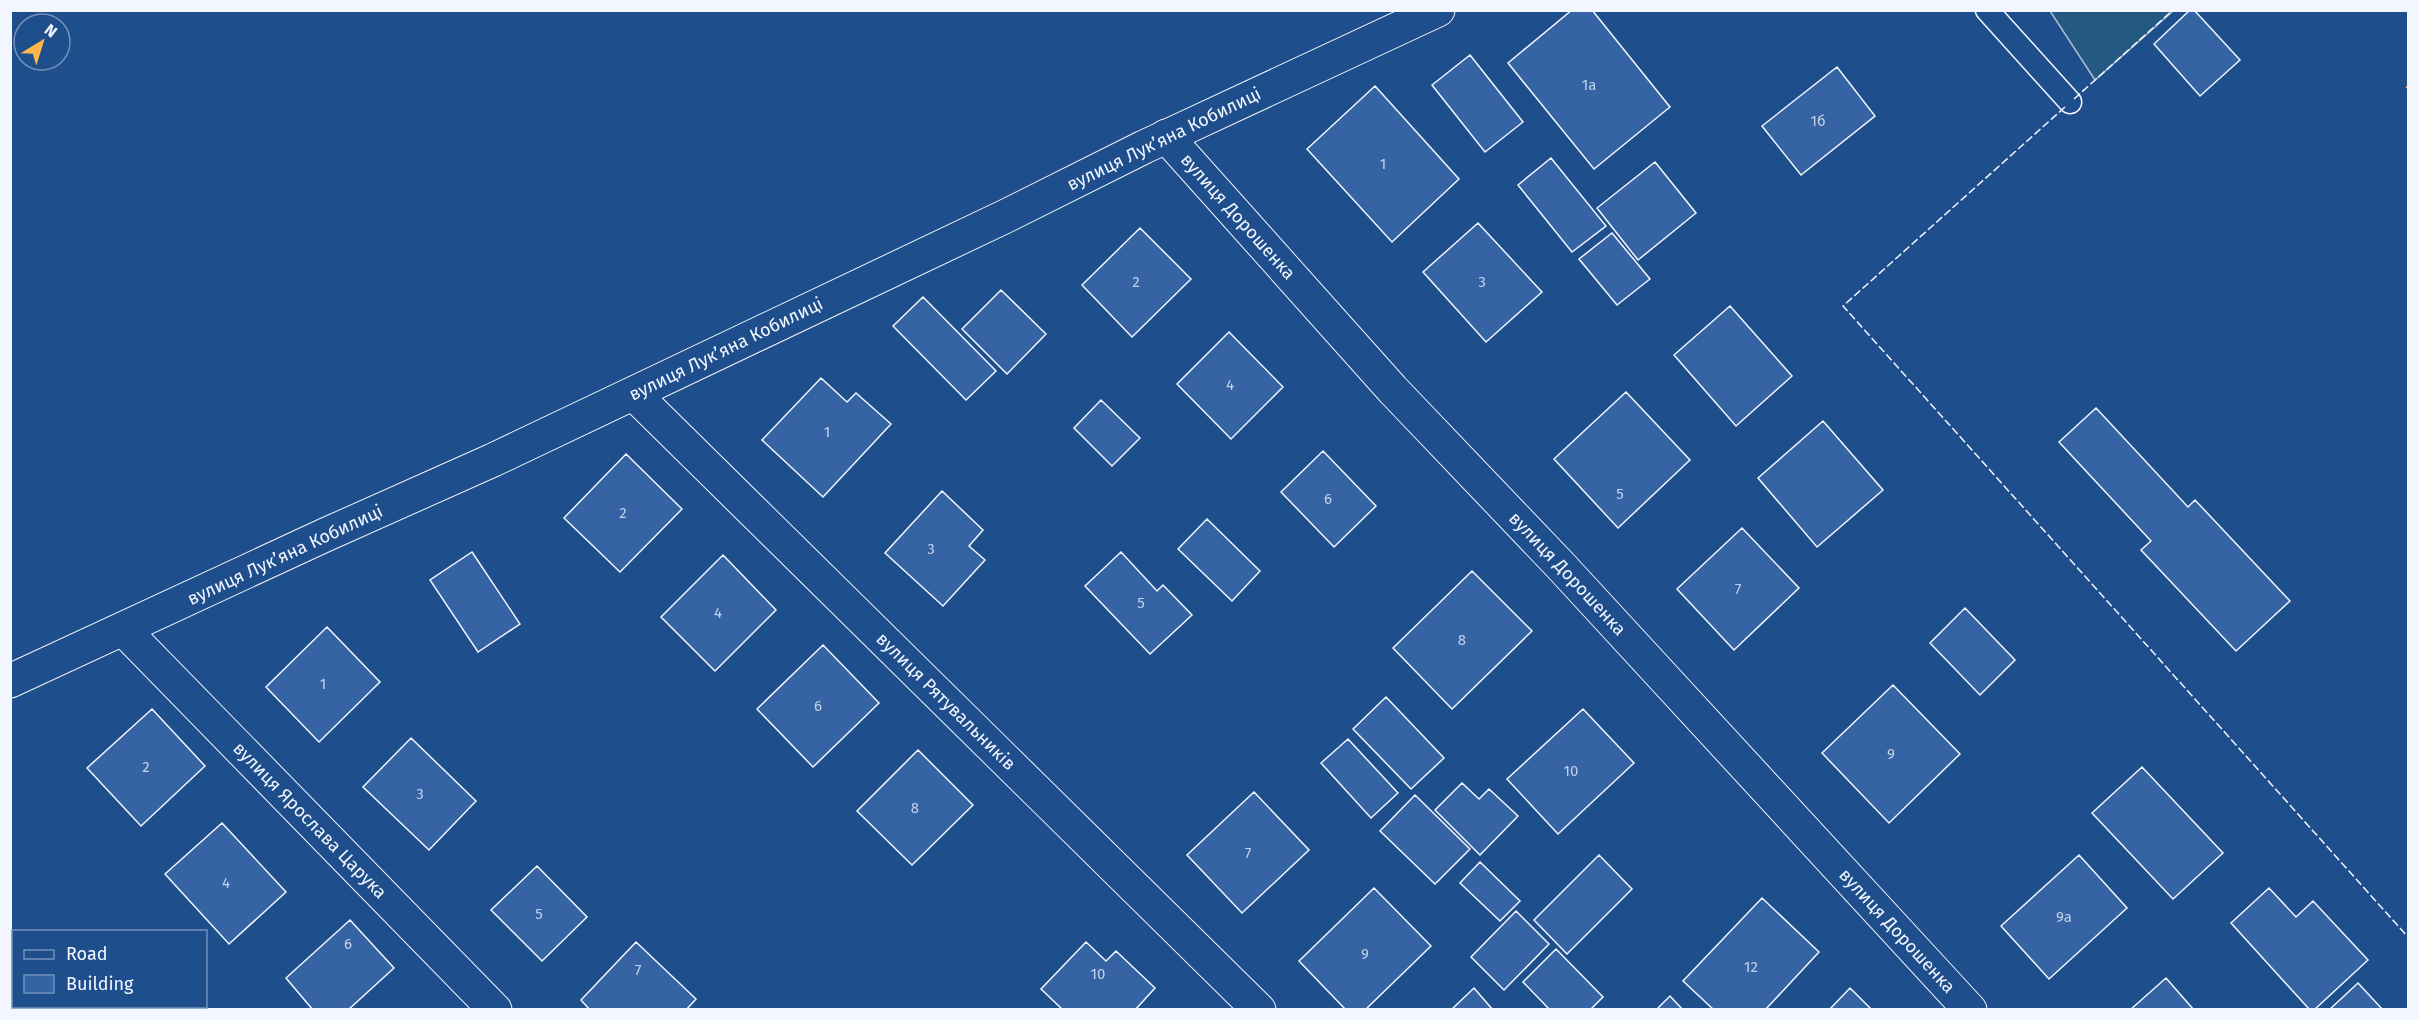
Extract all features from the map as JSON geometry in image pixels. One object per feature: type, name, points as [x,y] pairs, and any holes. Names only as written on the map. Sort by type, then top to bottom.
[{"type":"street","name":"вулиця Лукʼяна Кобилиці","points":[[10,681],[634,394],[1166,136],[1438,10]]},
{"type":"street","name":"вулиця Дорошенка","points":[[1166,136],[1393,390],[1561,566],[1970,1010]]},
{"type":"street","name":"вулиця Рятувальників","points":[[634,394],[1259,1010]]},
{"type":"street","name":"вулиця Ярослава Царука","points":[[124,630],[495,1010]]},
{"type":"lane","points":[[1987,10],[2070,102]]},
{"type":"shaded area","points":[[2050,11],[2173,11],[2095,80]]},
{"type":"building","points":[[1572,10],[1592,10],[1670,107],[1594,169],[1508,63]]},
{"type":"building","points":[[2190,10],[2194,10],[2240,60],[2200,96],[2154,44]]},
{"type":"building","points":[[1470,55],[1523,122],[1485,152],[1432,85]]},
{"type":"building","points":[[1837,67],[1875,116],[1801,175],[1762,126]]},
{"type":"building","points":[[1375,86],[1459,179],[1392,242],[1307,149]]},
{"type":"building","points":[[1551,158],[1606,226],[1572,252],[1518,185]]},
{"type":"building","points":[[1655,162],[1696,213],[1638,260],[1597,208]]},
{"type":"building","points":[[1478,223],[1542,292],[1486,342],[1423,272]]},
{"type":"building","points":[[1140,228],[1191,279],[1132,337],[1082,285]]},
{"type":"building","points":[[1612,233],[1650,279],[1617,305],[1579,259]]},
{"type":"building","points":[[1001,290],[1046,334],[1007,374],[962,329]]},
{"type":"building","points":[[923,297],[996,371],[966,400],[893,326]]},
{"type":"building","points":[[1730,306],[1792,376],[1736,426],[1674,355]]},
{"type":"building","points":[[1229,332],[1283,387],[1231,439],[1177,384]]},
{"type":"building","points":[[821,378],[847,402],[856,393],[891,424],[823,497],[762,440]]},
{"type":"building","points":[[1626,392],[1690,460],[1618,528],[1554,459]]},
{"type":"building","points":[[1101,400],[1140,438],[1112,466],[1074,428]]},
{"type":"building","points":[[2096,408],[2188,507],[2195,500],[2290,601],[2236,651],[2141,550],[2151,541],[2059,442]]},
{"type":"building","points":[[1823,421],[1883,490],[1817,547],[1758,478]]},
{"type":"building","points":[[1323,451],[1376,506],[1334,547],[1281,492]]},
{"type":"building","points":[[626,454],[682,509],[620,572],[564,518]]},
{"type":"building","points":[[942,491],[983,530],[969,546],[985,560],[943,606],[885,553]]},
{"type":"building","points":[[1207,519],[1260,571],[1232,601],[1178,549]]},
{"type":"building","points":[[1742,528],[1799,588],[1734,650],[1677,589]]},
{"type":"building","points":[[472,552],[520,624],[478,652],[430,580]]},
{"type":"building","points":[[1121,552],[1157,591],[1163,585],[1192,615],[1150,654],[1085,586]]},
{"type":"building","points":[[723,555],[776,610],[715,671],[661,617]]},
{"type":"building","points":[[1472,571],[1532,631],[1452,709],[1393,648]]},
{"type":"building","points":[[1965,608],[2015,660],[1980,695],[1930,643]]},
{"type":"building","points":[[327,627],[380,682],[319,742],[266,687]]},
{"type":"building","points":[[823,645],[879,703],[813,767],[757,709]]},
{"type":"building","points":[[1893,685],[1960,754],[1889,823],[1822,753]]},
{"type":"building","points":[[1386,697],[1444,758],[1411,789],[1353,729]]},
{"type":"building","points":[[152,709],[205,766],[141,826],[87,768]]},
{"type":"building","points":[[1583,709],[1634,763],[1558,834],[1507,779]]},
{"type":"building","points":[[411,738],[476,801],[429,850],[363,787]]},
{"type":"building","points":[[1348,739],[1398,793],[1371,818],[1321,763]]},
{"type":"building","points":[[918,750],[973,805],[912,865],[857,811]]},
{"type":"building","points":[[2142,767],[2223,853],[2173,899],[2092,813]]},
{"type":"building","points":[[1462,783],[1479,799],[1489,789],[1518,816],[1480,855],[1435,810]]},
{"type":"building","points":[[1254,792],[1309,850],[1242,913],[1187,855]]},
{"type":"building","points":[[1415,795],[1470,849],[1435,884],[1380,831]]},
{"type":"building","points":[[222,823],[286,892],[229,944],[165,874]]},
{"type":"building","points":[[1599,855],[1632,889],[1567,954],[1534,920]]},
{"type":"building","points":[[2079,855],[2127,908],[2049,979],[2001,926]]},
{"type":"building","points":[[1480,862],[1520,901],[1500,921],[1460,883]]},
{"type":"building","points":[[537,866],[587,917],[542,961],[491,910]]},
{"type":"building","points":[[1374,888],[1431,946],[1365,1010],[1346,1010],[1299,961]]},
{"type":"building","points":[[2269,888],[2296,917],[2313,901],[2368,960],[2314,1010],[2310,1010],[2231,923]]},
{"type":"building","points":[[1762,898],[1819,952],[1765,1010],[1714,1010],[1683,981]]},
{"type":"building","points":[[1516,911],[1549,944],[1504,990],[1471,957]]},
{"type":"building","points":[[350,920],[394,968],[348,1010],[313,1010],[286,978]]},
{"type":"building","points":[[636,942],[696,999],[686,1010],[590,1010],[581,1000]]},
{"type":"building","points":[[1086,942],[1106,961],[1116,951],[1155,988],[1135,1010],[1063,1010],[1041,989]]},
{"type":"building","points":[[1556,949],[1603,997],[1590,1010],[1550,1010],[1523,982]]},
{"type":"building","points":[[2166,978],[2194,1010],[2130,1010]]},
{"type":"building","points":[[2358,983],[2383,1010],[2329,1010]]},
{"type":"building","points":[[1474,988],[1493,1010],[1451,1010]]},
{"type":"building","points":[[1850,988],[1872,1010],[1829,1010]]},
{"type":"building","points":[[1670,996],[1683,1010],[1656,1010]]},
{"type":"fence","points":[[2074,99],[2173,10]]},
{"type":"fence","points":[[2065,107],[1843,306],[2408,937]]}]
